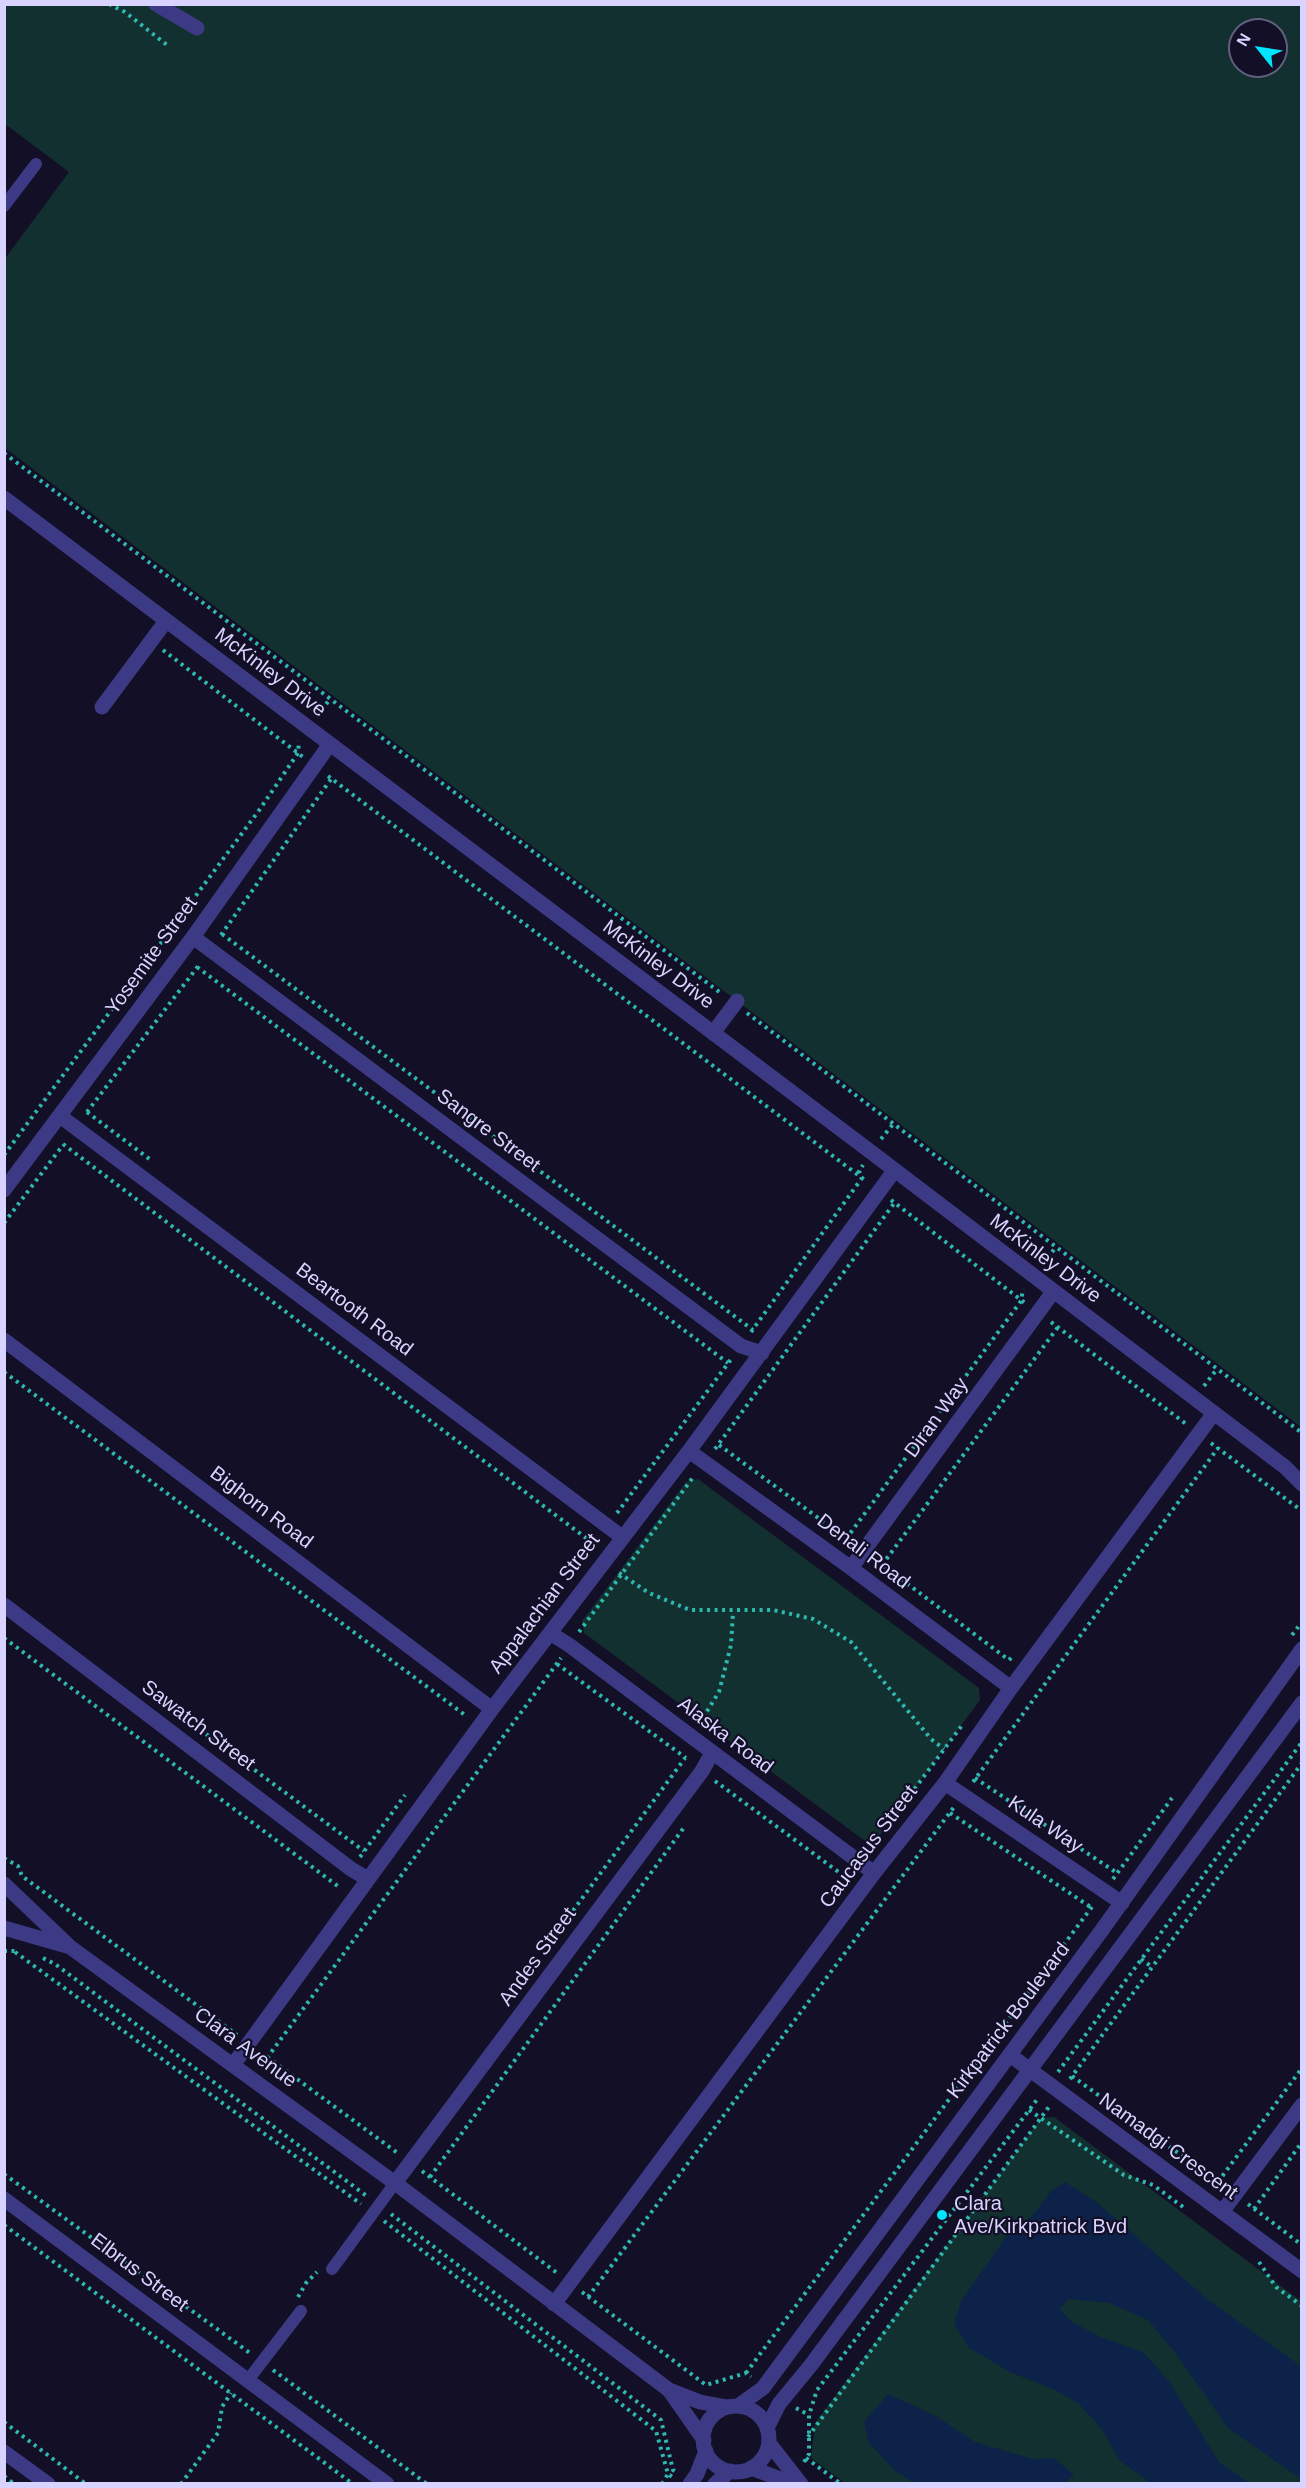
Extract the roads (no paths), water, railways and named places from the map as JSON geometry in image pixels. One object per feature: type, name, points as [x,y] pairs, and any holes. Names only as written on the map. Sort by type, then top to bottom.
[{"type":"street","points":[[156,4],[197,28],[171,4]]},
{"type":"street","name":"McKinley Drive","points":[[4,498],[1195,1398],[1285,1467],[1302,1484]]},
{"type":"street","points":[[102,707],[166,621]]},
{"type":"street","name":"Yosemite Street","points":[[4,1190],[193,937],[330,744]]},
{"type":"street","name":"Sangre Street","points":[[193,937],[741,1346],[762,1353]]},
{"type":"street","points":[[713,1033],[736,1003]]},
{"type":"street","name":"Beartooth Road","points":[[60,1116],[622,1537]]},
{"type":"street","name":"Appalachian Street","points":[[233,2065],[492,1709],[689,1451],[894,1171]]},
{"type":"street","name":"Diran Way","points":[[851,1568],[865,1552],[1053,1292]]},
{"type":"street","name":"Bighorn Road","points":[[4,1340],[492,1709]]},
{"type":"street","name":"Caucasus Street","points":[[554,2304],[874,1873],[945,1783],[1011,1688],[1214,1413]]},
{"type":"street","name":"Denali Road","points":[[689,1451],[851,1568],[1011,1688]]},
{"type":"street","name":"McKinley Drive","points":[[1285,1467],[1302,1476]]},
{"type":"street","name":"Sawatch Street","points":[[4,1605],[351,1869],[368,1879]]},
{"type":"street","name":"Alaska Road","points":[[550,1634],[569,1645],[874,1873]]},
{"type":"street","name":"Kirkpatrick Boulevard","points":[[732,2406],[764,2388],[1122,1903],[1302,1649]]},
{"type":"street","points":[[705,2446],[720,2467],[730,2471],[751,2468],[760,2462],[766,2453],[768,2435],[779,2404],[811,2365],[1302,1703]]},
{"type":"street","name":"Andes Street","points":[[395,2183],[681,1799],[712,1754]]},
{"type":"street","name":"Kula Way","points":[[945,1783],[1122,1903]]},
{"type":"street","name":"Clara Avenue","points":[[4,1884],[70,1947],[395,2183],[669,2390],[700,2402],[732,2406]]},
{"type":"street","points":[[4,1888],[4,1902]]},
{"type":"street","name":"Clara Avenue","points":[[4,1928],[70,1947]]},
{"type":"street","name":"Namadgi Crescent","points":[[1010,2055],[1302,2271]]},
{"type":"street","points":[[1222,2212],[1302,2105]]},
{"type":"street","name":"Elbrus Street","points":[[4,2199],[387,2484]]},
{"type":"street","name":"Clara Avenue","points":[[669,2390],[705,2446]]},
{"type":"street","points":[[690,2484],[697,2474],[705,2446],[705,2430],[710,2420],[717,2412],[732,2406],[748,2408],[758,2414],[768,2435],[801,2484]]},
{"type":"street","points":[[4,2451],[48,2484]]},
{"type":"street","points":[[751,2468],[794,2484]]},
{"type":"street","points":[[715,2484],[730,2471]]},
{"type":"lane","points":[[4,206],[36,164]]},
{"type":"lane","points":[[332,2269],[395,2183]]},
{"type":"lane","points":[[248,2380],[301,2311]]},
{"type":"water","points":[[1065,2182],[1098,2203],[1207,2299],[1301,2366],[1301,2479],[1228,2428],[1173,2350],[1148,2320],[1109,2303],[1068,2299],[1060,2309],[1072,2322],[1103,2338],[1143,2352],[1169,2381],[1219,2462],[1249,2483],[1151,2483],[1119,2460],[1102,2429],[1079,2404],[1055,2390],[1010,2372],[969,2348],[954,2324],[961,2301],[1006,2237],[1034,2214],[1051,2191]]},
{"type":"water","points":[[888,2394],[936,2416],[975,2442],[1033,2459],[1054,2458],[1074,2475],[1065,2483],[914,2483],[895,2471],[869,2443],[864,2422]]},
{"type":"place","name":"Clara Ave/Kirkpatrick Bvd","points":[[942,2215]]}]
